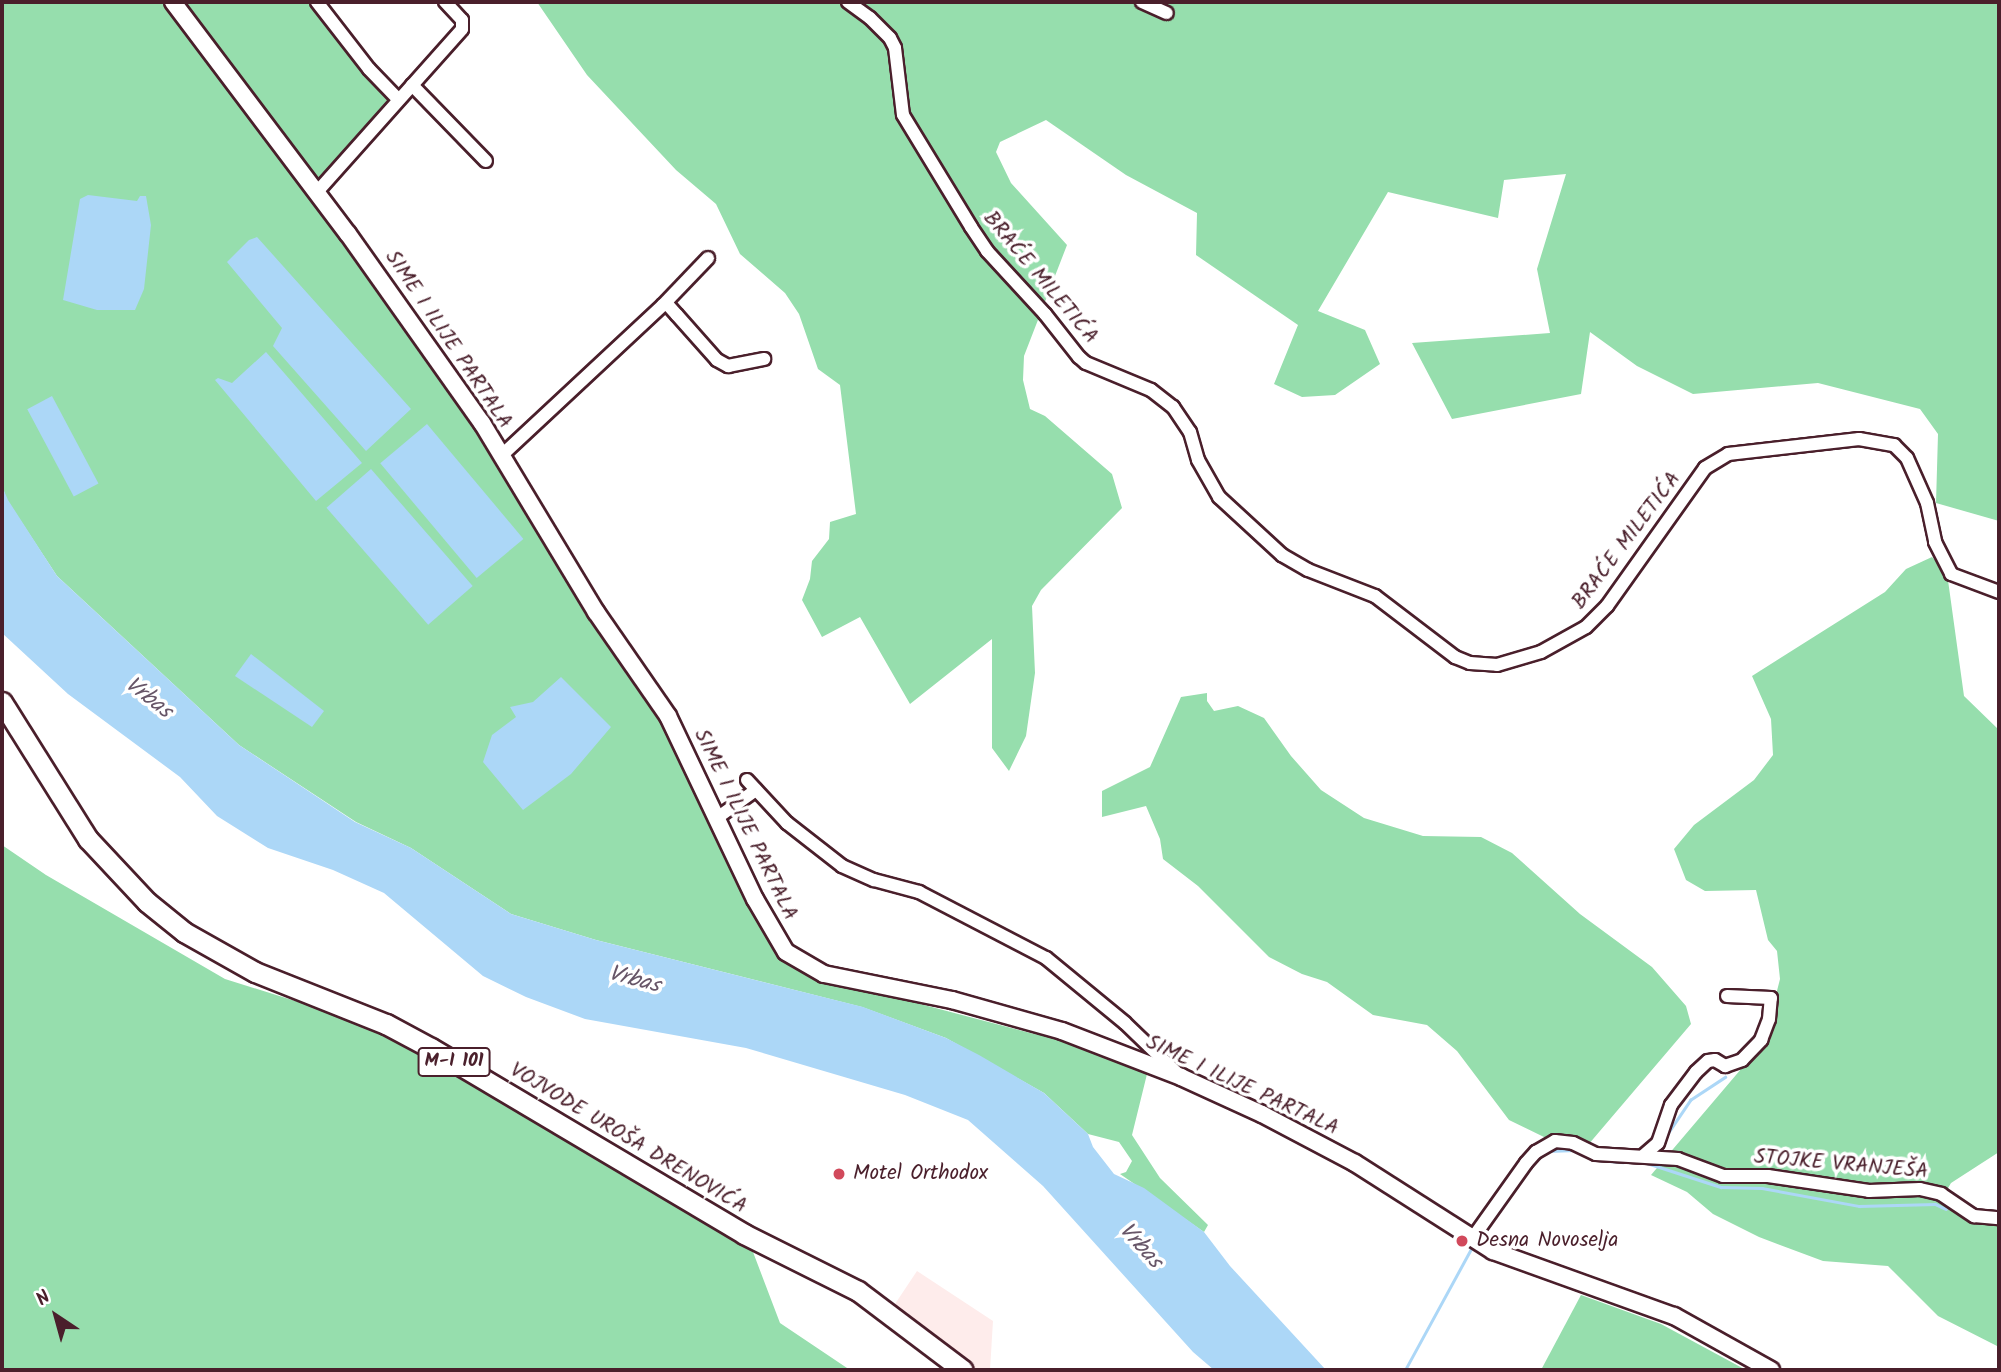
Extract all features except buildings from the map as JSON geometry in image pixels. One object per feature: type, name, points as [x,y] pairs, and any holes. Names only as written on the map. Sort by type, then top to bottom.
[{"type":"main road","name":"VOJVODE UROŠA DRENOVIĆA","points":[[2,702],[88,839],[147,902],[184,932],[255,972],[374,1019],[431,1048],[710,1214],[865,1295],[963,1370]]},
{"type":"street","name":"SIME I ILIJE PARTALA","points":[[173,2],[317,192],[456,383],[596,612],[668,716],[774,934],[786,952],[805,966],[824,974],[952,1000],[1062,1031],[1181,1077],[1313,1140],[1390,1184],[1472,1239],[1514,1261],[1624,1296],[1674,1316],[1771,1370]]},
{"type":"street","points":[[317,2],[369,69],[398,99]]},
{"type":"street","points":[[317,192],[463,26],[445,2]]},
{"type":"street","name":"BRAĆE MILETIĆA","points":[[848,2],[870,18],[890,38],[894,48],[903,115],[967,221],[987,251],[1045,314],[1079,357],[1086,363],[1151,390],[1173,407],[1190,432],[1198,460],[1219,497],[1282,555],[1308,570],[1375,596],[1455,657],[1469,663],[1497,665],[1541,652],[1586,627],[1608,606],[1705,468],[1728,454],[1859,439],[1894,445],[1907,458],[1927,503],[1935,542],[1951,574],[1999,592]]},
{"type":"street","points":[[1142,2],[1167,13]]},
{"type":"street","points":[[412,85],[486,161]]},
{"type":"street","points":[[501,456],[663,305],[708,258]]},
{"type":"street","points":[[663,305],[668,305],[717,360],[728,366],[764,359]]},
{"type":"street","points":[[747,780],[787,823],[842,866],[874,880],[919,892],[1046,958],[1125,1023],[1181,1077]]},
{"type":"street","points":[[717,818],[756,790]]},
{"type":"street","points":[[1643,1155],[1658,1143],[1671,1105],[1696,1072],[1708,1061],[1715,1060],[1725,1066],[1742,1060],[1761,1040],[1769,1020],[1771,998],[1727,996]]},
{"type":"street","name":"STOJKE VRANJEŠA","points":[[1472,1239],[1526,1163],[1547,1144],[1573,1143],[1596,1154],[1678,1159],[1723,1175],[1768,1176],[1869,1191],[1920,1189],[1941,1194],[1974,1216],[1999,1218]]},
{"type":"shaded area","points":[[917,1271],[993,1321],[990,1370],[972,1370],[895,1304]]},
{"type":"green space","points":[[2,2],[308,2],[395,102],[317,192],[348,234],[651,692],[766,921],[818,977],[1034,1034],[1064,1039],[1148,1070],[1132,1135],[1160,1178],[1208,1225],[1204,1232],[1120,1174],[1126,1172],[1132,1161],[1119,1142],[1088,1134],[1044,1093],[946,1038],[862,1007],[596,940],[511,914],[411,848],[356,822],[239,745],[57,576],[7,500],[2,486]]},
{"type":"green space","points":[[537,2],[1999,2],[1999,521],[1936,503],[1938,434],[1920,409],[1818,383],[1693,394],[1637,366],[1590,332],[1581,394],[1452,419],[1412,343],[1550,333],[1537,269],[1566,174],[1504,180],[1498,218],[1388,192],[1318,311],[1365,330],[1380,364],[1335,395],[1302,397],[1274,384],[1298,325],[1196,255],[1197,213],[1126,175],[1046,120],[1000,142],[996,152],[1011,183],[1067,245],[1024,356],[1023,380],[1030,409],[1045,416],[1112,474],[1122,508],[1041,590],[1032,606],[1035,673],[1026,736],[1009,771],[992,748],[992,639],[910,704],[860,617],[822,637],[802,600],[810,579],[812,561],[829,539],[830,522],[856,514],[840,385],[818,369],[799,314],[785,293],[740,254],[716,204],[676,170],[587,75]]},
{"type":"green space","points":[[1932,557],[1947,573],[1964,696],[1999,730],[1999,1152],[1951,1183],[1941,1200],[1978,1221],[1999,1209],[1999,1347],[1938,1316],[1888,1266],[1823,1261],[1759,1237],[1713,1214],[1687,1192],[1651,1175],[1764,1042],[1780,979],[1777,951],[1768,940],[1756,890],[1705,891],[1686,880],[1674,849],[1694,825],[1754,780],[1773,755],[1771,719],[1752,676],[1885,592],[1906,569]]},
{"type":"green space","points":[[1207,693],[1207,701],[1214,711],[1238,706],[1264,718],[1291,756],[1321,790],[1364,818],[1423,836],[1481,837],[1512,853],[1580,914],[1652,967],[1686,1006],[1691,1024],[1588,1145],[1575,1139],[1546,1138],[1509,1120],[1457,1051],[1427,1025],[1373,1015],[1327,982],[1302,974],[1269,957],[1198,886],[1163,859],[1160,839],[1146,806],[1102,817],[1102,791],[1150,767],[1181,697]]},
{"type":"green space","points":[[2,845],[46,875],[225,979],[378,1027],[691,1213],[753,1252],[780,1323],[850,1370],[2,1370]]},
{"type":"green space","points":[[1581,1295],[1661,1324],[1746,1370],[1541,1370]]},
{"type":"water","points":[[88,195],[137,201],[140,196],[146,196],[151,225],[144,289],[135,310],[97,310],[63,300],[80,199]]},
{"type":"water","points":[[257,237],[411,409],[366,451],[273,346],[282,328],[227,262],[249,240]]},
{"type":"water","points":[[266,352],[362,463],[316,501],[215,380],[218,378],[232,383]]},
{"type":"water","points":[[52,396],[98,483],[74,497],[27,409]]},
{"type":"water","points":[[427,424],[523,539],[477,578],[380,463]]},
{"type":"water","points":[[371,469],[473,586],[428,625],[326,508]]},
{"type":"water","name":"Vrbas","points":[[2,486],[8,500],[57,576],[239,745],[355,822],[411,848],[511,914],[596,940],[863,1007],[946,1038],[979,1055],[1044,1093],[1088,1134],[1093,1147],[1114,1174],[1144,1188],[1204,1232],[1230,1266],[1326,1370],[1214,1370],[1193,1352],[1043,1186],[968,1120],[905,1095],[746,1048],[585,1019],[526,997],[483,976],[384,893],[333,870],[268,848],[217,816],[180,777],[68,694],[2,633]]},
{"type":"water","points":[[251,654],[324,711],[312,727],[235,676]]},
{"type":"water","points":[[561,677],[611,727],[571,774],[523,810],[483,762],[492,735],[516,717],[510,707],[533,702]]},
{"type":"waterway","points":[[1668,1133],[1690,1100],[1725,1077]]},
{"type":"waterway","points":[[1548,1151],[1575,1150],[1592,1159]]},
{"type":"waterway","points":[[1598,1160],[1623,1162]]},
{"type":"waterway","points":[[1647,1163],[1721,1187],[1762,1188],[1859,1206],[1935,1204],[1946,1209]]},
{"type":"waterway","points":[[1405,1370],[1471,1249]]},
{"type":"place","name":"Motel Orthodox","points":[[839,1174]]},
{"type":"place","name":"Desna Novoselja","points":[[1462,1241]]}]
